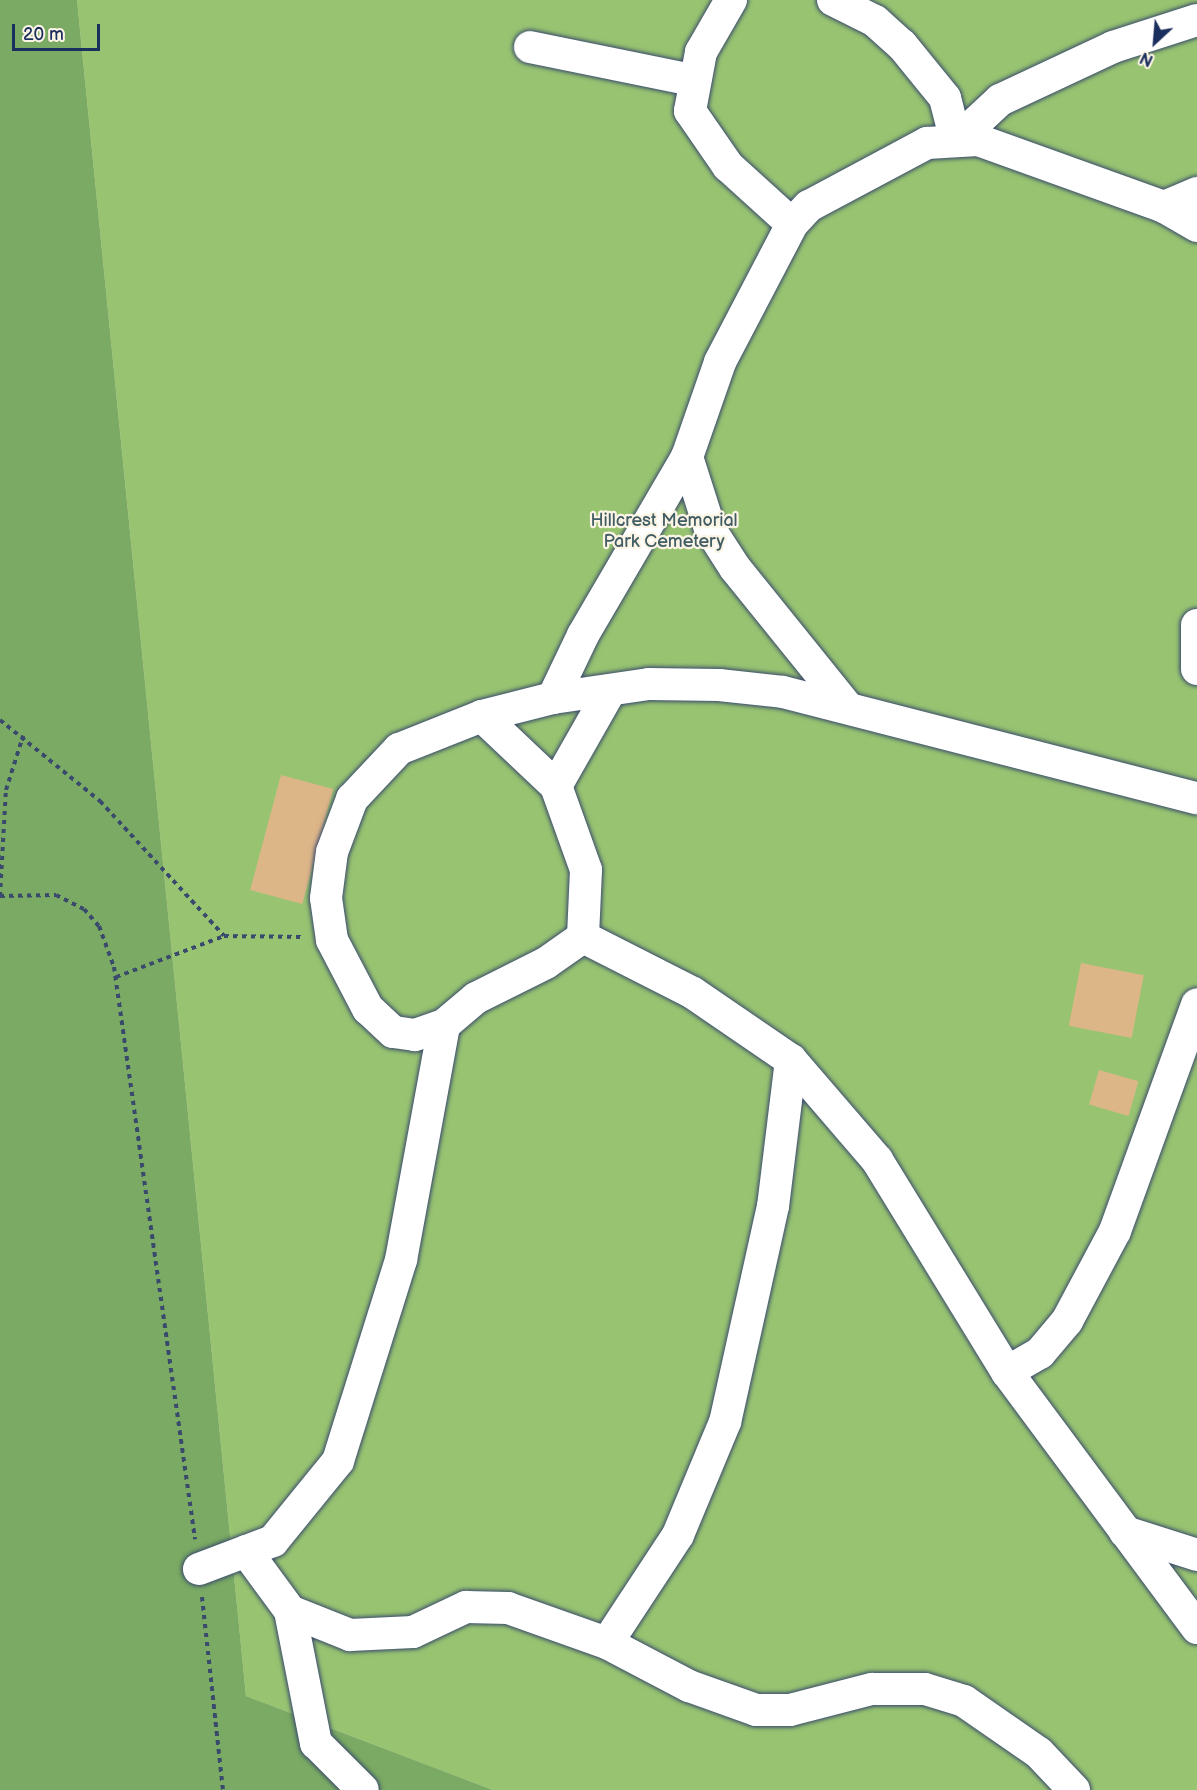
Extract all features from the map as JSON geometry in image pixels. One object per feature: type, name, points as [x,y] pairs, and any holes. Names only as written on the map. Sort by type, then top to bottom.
[{"type":"lane","points":[[731,0],[701,52],[692,80],[690,111],[705,138],[761,198],[792,224]]},
{"type":"lane","points":[[832,0],[875,21],[909,53],[945,98],[956,141]]},
{"type":"lane","points":[[956,141],[1000,100],[1113,47],[1197,20]]},
{"type":"lane","points":[[530,47],[692,80]]},
{"type":"lane","points":[[553,698],[583,635],[687,458],[720,362],[792,224],[809,206],[927,142],[978,140],[1164,207],[1197,226]]},
{"type":"lane","points":[[1164,207],[1197,193]]},
{"type":"lane","points":[[687,458],[710,529],[735,568],[848,708]]},
{"type":"lane","points":[[1197,625],[1197,669]]},
{"type":"lane","points":[[583,937],[546,963],[476,998],[444,1025],[415,1035],[393,1032],[368,1009],[332,940],[326,898],[332,852],[352,799],[399,749],[482,716],[553,698],[649,684],[719,685],[848,708],[1197,798]]},
{"type":"lane","points":[[556,786],[610,691]]},
{"type":"lane","points":[[482,716],[556,786],[586,870],[583,937]]},
{"type":"lane","points":[[583,937],[693,993],[791,1060],[877,1160],[1007,1372],[1197,1628]]},
{"type":"lane","points":[[1007,1372],[1040,1353],[1067,1321],[1115,1231],[1197,1004]]},
{"type":"lane","points":[[199,1569],[273,1540],[338,1461],[401,1260],[444,1025]]},
{"type":"lane","points":[[607,1643],[678,1535],[725,1422],[773,1206],[791,1060]]},
{"type":"lane","points":[[1125,1532],[1197,1555]]},
{"type":"lane","points":[[246,1551],[290,1611],[316,1743],[363,1790]]},
{"type":"lane","points":[[290,1611],[350,1635],[413,1632],[466,1607],[508,1608],[607,1643],[689,1686],[756,1710],[790,1710],[872,1689],[925,1689],[964,1701],[1030,1746],[1074,1790]]},
{"type":"path","points":[[0,720],[23,736],[100,801],[224,936]]},
{"type":"path","points":[[23,736],[6,790],[0,896],[56,894],[84,909],[99,926],[116,977],[199,1569],[222,1790]]},
{"type":"path","points":[[116,977],[224,936],[332,940]]},
{"type":"green space","points":[[0,0],[77,0],[246,1696],[493,1790],[0,1790]]},
{"type":"green space","name":"Hillcrest Memorial Park Cemetery","points":[[77,0],[1197,0],[1197,1790],[493,1790],[246,1696]]},
{"type":"building","points":[[281,775],[333,789],[302,904],[250,890]]},
{"type":"building","points":[[1081,963],[1144,975],[1132,1038],[1069,1026]]},
{"type":"building","points":[[1099,1070],[1138,1081],[1128,1116],[1089,1105]]}]
